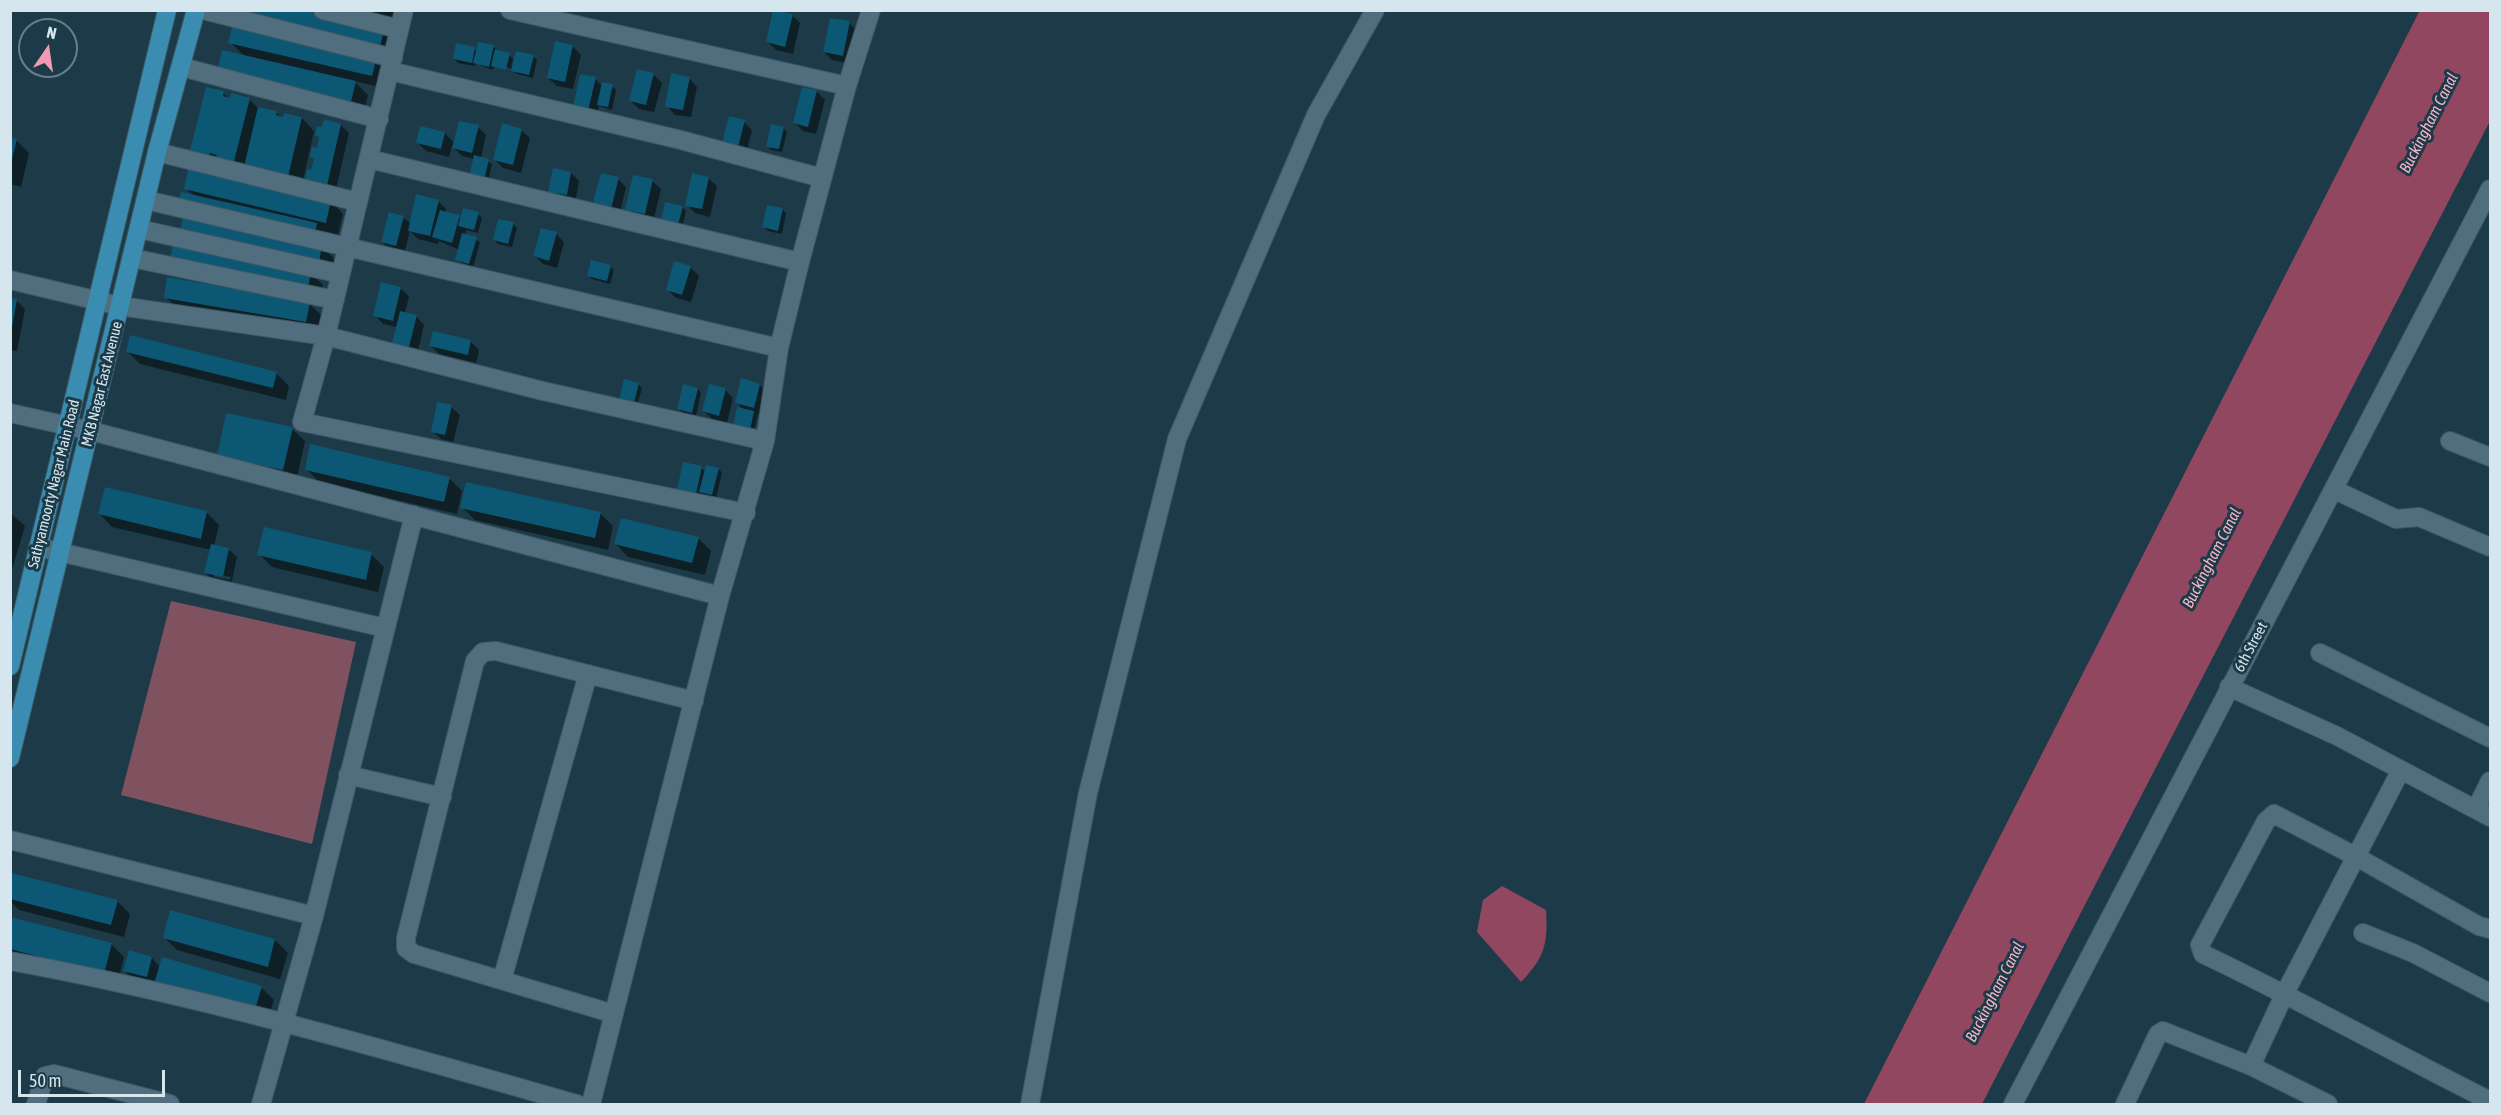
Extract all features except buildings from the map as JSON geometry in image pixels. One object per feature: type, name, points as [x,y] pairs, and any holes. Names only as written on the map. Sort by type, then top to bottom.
[{"type":"main road","name":"MKB Nagar East Avenue","points":[[98,302],[167,10]]},
{"type":"main road","name":"MKB Nagar East Avenue","points":[[10,758],[157,152],[196,10]]},
{"type":"main road","name":"Sathyamoorty Nagar Main Road","points":[[11,660],[98,302]]},
{"type":"street","points":[[203,10],[392,64],[822,178]]},
{"type":"street","points":[[323,10],[399,29]]},
{"type":"street","points":[[404,10],[335,300],[302,422],[746,513]]},
{"type":"street","points":[[510,10],[847,86]]},
{"type":"street","points":[[591,1104],[720,596],[746,513],[765,441],[779,348],[800,262],[847,86],[871,10]]},
{"type":"street","points":[[1030,1104],[1088,794],[1177,439],[1316,115],[1375,10]]},
{"type":"street","points":[[182,67],[379,119]]},
{"type":"street","points":[[157,152],[358,202]]},
{"type":"street","points":[[369,159],[800,262]]},
{"type":"street","name":"6th Street","points":[[2013,1104],[2490,189]]},
{"type":"street","points":[[146,200],[779,348]]},
{"type":"street","points":[[139,229],[341,274]]},
{"type":"street","points":[[132,258],[335,300]]},
{"type":"street","points":[[10,280],[120,306],[326,336],[543,392],[765,441]]},
{"type":"street","points":[[10,413],[91,431],[720,596]]},
{"type":"street","points":[[2450,441],[2490,457]]},
{"type":"street","points":[[2335,490],[2396,519],[2419,517],[2490,547]]},
{"type":"street","points":[[261,1104],[314,916],[414,515]]},
{"type":"street","points":[[38,547],[385,628]]},
{"type":"street","points":[[614,1014],[414,954],[406,948],[406,938],[475,661],[483,652],[496,651],[694,701]]},
{"type":"street","points":[[2319,653],[2490,738]]},
{"type":"street","points":[[502,980],[588,674]]},
{"type":"street","points":[[2229,687],[2337,736],[2483,813],[2490,781]]},
{"type":"street","points":[[2251,1066],[2285,993],[2401,770]]},
{"type":"street","points":[[348,775],[442,797]]},
{"type":"street","points":[[2490,929],[2479,926],[2277,814],[2271,814],[2200,945],[2203,954],[2285,993],[2490,1101]]},
{"type":"street","points":[[10,840],[314,916]]},
{"type":"street","points":[[2362,933],[2413,953],[2490,993]]},
{"type":"street","points":[[10,961],[78,973],[282,1024],[577,1104]]},
{"type":"street","points":[[2127,1104],[2160,1032],[2166,1032],[2251,1066],[2328,1104]]},
{"type":"street","points":[[36,1104],[45,1076],[54,1074],[170,1104]]},
{"type":"shaded area","points":[[171,601],[356,642],[312,844],[121,795]]},
{"type":"water","name":"Buckingham Canal","points":[[2420,10],[2490,11],[2490,121],[1982,1104],[1864,1104]]},
{"type":"water","points":[[1502,886],[1546,910],[1543,949],[1535,965],[1521,982],[1477,932],[1483,900]]}]
